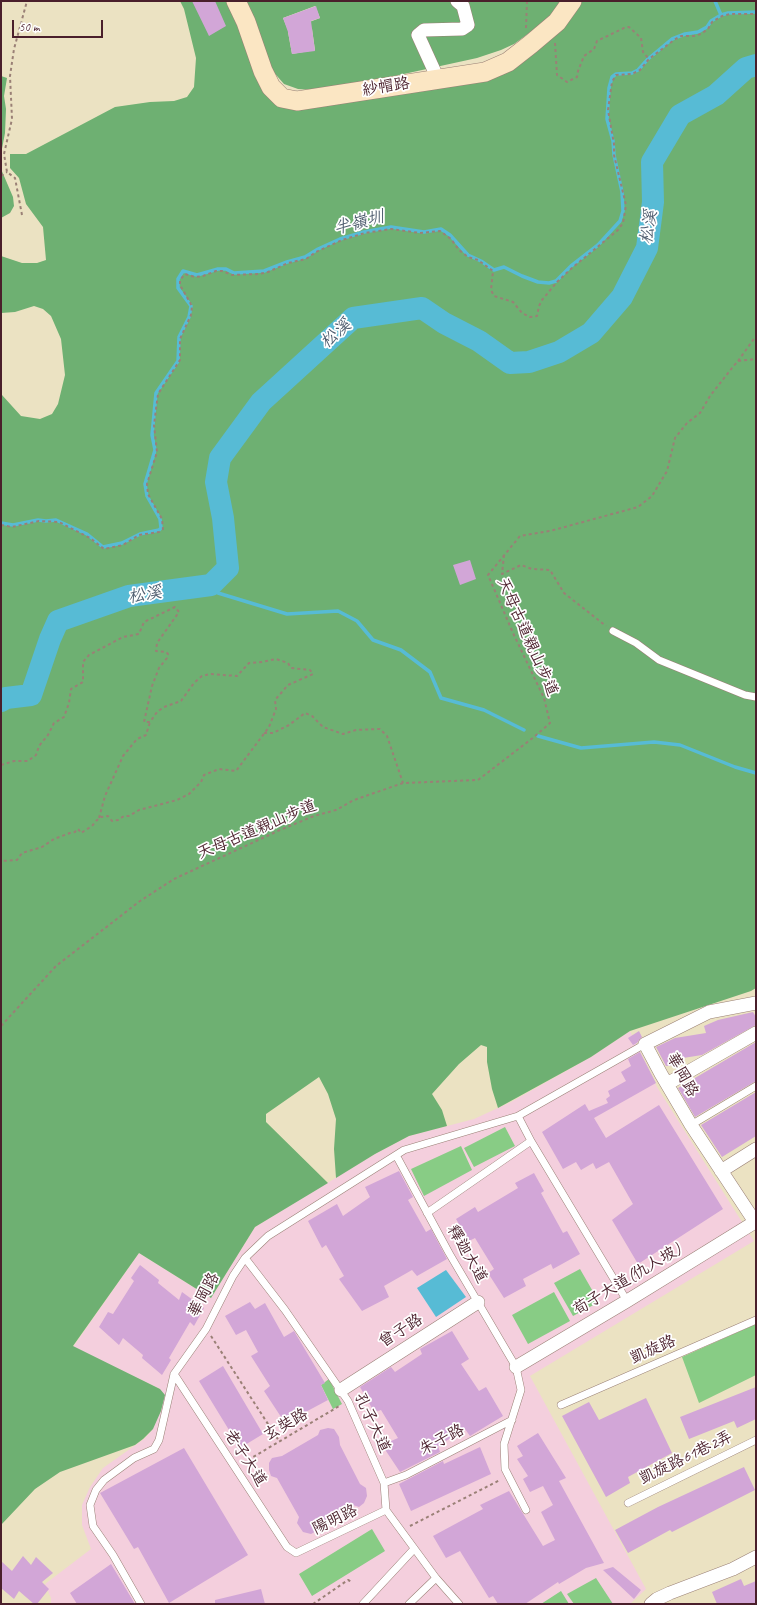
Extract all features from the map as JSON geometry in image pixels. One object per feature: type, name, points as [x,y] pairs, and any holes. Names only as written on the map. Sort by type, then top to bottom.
[{"type":"street","name":"紗帽路","points":[[236,1],[246,22],[263,71],[271,87],[282,98],[297,101],[485,72],[508,62],[531,44],[557,22],[572,1]]},
{"type":"street","points":[[438,79],[418,35],[424,30],[462,29],[468,25],[463,6],[457,1]]},
{"type":"street","name":"華岡路","points":[[755,1222],[691,1125],[645,1044],[709,1012],[756,1002]]},
{"type":"street","points":[[667,1084],[756,1033]]},
{"type":"street","points":[[721,1171],[756,1149]]},
{"type":"street","name":"荀子大道(仇人坡)","points":[[516,1367],[755,1222]]},
{"type":"street","name":"曾子路","points":[[344,1395],[478,1302]]},
{"type":"street","points":[[651,1604],[657,1599],[670,1593],[733,1569],[756,1557]]},
{"type":"lane","points":[[613,631],[636,643],[659,660],[745,695],[756,697]]},
{"type":"lane","name":"華岡路","points":[[141,1604],[113,1555],[92,1526],[90,1505],[96,1490],[104,1480],[134,1458],[154,1449],[160,1440],[174,1374],[206,1329],[233,1276],[246,1258],[268,1236],[404,1150],[518,1116],[645,1044]]},
{"type":"lane","points":[[691,1125],[756,1086]]},
{"type":"lane","points":[[518,1116],[531,1141],[627,1301]]},
{"type":"lane","points":[[426,1213],[531,1141]]},
{"type":"lane","name":"釋迦大道","points":[[396,1155],[426,1213],[516,1367],[521,1390],[504,1444],[505,1469],[526,1510]]},
{"type":"lane","name":"孔子大道","points":[[246,1258],[285,1310],[344,1395],[384,1483],[386,1510]]},
{"type":"lane","name":"凱旋路","points":[[561,1405],[756,1320]]},
{"type":"lane","name":"老子大道","points":[[174,1374],[287,1547],[296,1553]]},
{"type":"lane","name":"朱子路","points":[[384,1483],[406,1475],[512,1420]]},
{"type":"lane","name":"凱旋路61巷2弄","points":[[628,1502],[756,1440]]},
{"type":"lane","points":[[386,1510],[436,1578],[459,1604]]},
{"type":"lane","name":"陽明路","points":[[296,1553],[386,1510]]},
{"type":"lane","points":[[363,1604],[414,1549]]},
{"type":"lane","points":[[410,1604],[436,1578]]},
{"type":"path","points":[[22,215],[15,178],[7,172],[4,154],[12,119],[10,76],[14,50],[27,1]]},
{"type":"path","points":[[527,1],[526,34],[531,44],[544,48],[555,43],[557,76],[567,82],[577,77],[584,56],[594,49],[597,41],[624,28],[629,27],[641,38],[643,52],[649,59]]},
{"type":"path","points":[[1,525],[12,527],[39,521],[59,522],[90,538],[104,549],[122,545],[139,535],[159,532],[163,529],[162,519],[148,494],[147,484],[157,452],[154,425],[158,394],[180,360],[180,339],[191,315],[192,306],[180,285],[180,280],[185,274],[195,277],[203,276],[216,271],[222,271],[232,274],[259,274],[268,272],[288,263],[306,259],[316,252],[342,240],[365,233],[391,229],[420,233],[440,231],[451,239],[459,250],[468,257],[478,260],[493,272],[491,290],[494,296],[513,302],[522,313],[530,317],[538,316],[539,306],[542,300],[557,282],[618,230],[623,223],[626,205],[614,155],[614,144],[608,110],[609,95],[612,82],[616,75],[632,74],[640,70],[649,59],[674,40],[681,36],[694,36],[701,34],[712,22],[722,16],[730,14],[756,14]]},
{"type":"path","points":[[1,176],[7,172]]},
{"type":"path","name":"天母古道親山步道","points":[[1,1026],[56,966],[140,901],[174,879],[314,816],[336,810],[354,800],[403,783],[478,780],[550,723],[544,698],[512,633],[488,575],[520,536],[550,530],[638,507],[652,496],[667,471],[675,438],[687,423],[700,413],[710,396],[756,336]]},
{"type":"path","points":[[738,361],[756,359]]},
{"type":"path","points":[[505,554],[502,574],[521,565],[532,569],[550,570],[564,593],[613,631]]},
{"type":"path","points":[[1,765],[14,761],[28,761],[36,755],[39,746],[48,735],[54,723],[64,717],[69,703],[71,689],[82,682],[83,662],[89,655],[123,637],[139,634],[144,622],[175,606],[179,612],[157,643],[156,651],[166,652],[168,654],[152,686],[144,722],[150,722]]},
{"type":"path","points":[[1,861],[17,860],[22,853],[42,847],[54,839],[75,832],[77,829],[81,833],[92,826],[99,818],[105,796],[123,756],[137,739],[146,735],[150,722],[157,712],[164,707],[181,701],[194,683],[202,676],[210,674],[237,676],[249,663],[276,659],[288,663],[291,668],[310,670],[313,674],[288,685],[275,700],[276,709],[269,727],[236,771],[219,769],[204,775],[201,782],[189,794],[177,800],[139,810],[118,820],[112,821],[108,816],[99,818]]},
{"type":"path","points":[[264,733],[273,733],[289,725],[305,713],[312,716],[323,727],[342,734],[356,730],[380,729],[387,736],[403,783]]},
{"type":"path","points":[[206,1329],[278,1441]]},
{"type":"path","name":"玄奘路","points":[[235,1468],[278,1441],[344,1395]]},
{"type":"path","points":[[401,1531],[508,1476]]},
{"type":"path","points":[[313,1604],[348,1580],[352,1582]]},
{"type":"shaded area","points":[[630,1031],[657,1087],[754,1241],[530,1376],[646,1589],[630,1604],[51,1604],[51,1598],[45,1584],[91,1549],[82,1525],[82,1505],[90,1487],[103,1468],[144,1439],[153,1429],[160,1389],[73,1347],[139,1253],[211,1298],[255,1227],[375,1154],[409,1136],[474,1119],[511,1102],[591,1057]]},
{"type":"green space","points":[[180,1],[230,1],[250,45],[259,84],[276,103],[484,80],[578,1],[756,1],[756,988],[751,991],[630,1031],[591,1057],[498,1108],[492,1089],[487,1062],[487,1047],[481,1045],[459,1064],[432,1094],[442,1110],[447,1126],[409,1136],[375,1154],[336,1178],[334,1149],[336,1119],[328,1094],[319,1077],[266,1114],[266,1122],[328,1183],[255,1227],[211,1298],[139,1253],[73,1346],[160,1389],[165,1395],[161,1411],[153,1429],[135,1445],[60,1472],[35,1489],[1,1525],[1,390],[2,395],[21,416],[40,419],[52,414],[58,404],[65,375],[61,339],[51,316],[43,309],[34,306],[15,312],[1,313],[1,256],[22,263],[37,263],[46,260],[43,227],[26,204],[19,178],[10,168],[10,154],[26,154],[115,107],[150,102],[174,101],[187,97],[194,87],[196,58],[184,9]]},
{"type":"green space","points":[[241,1],[565,1],[554,15],[514,44],[477,58],[326,91],[298,89],[284,84],[270,68]],"holes":[[[315,6],[320,18],[288,30],[283,18]],[[312,29],[315,50],[292,54],[288,32]]]},
{"type":"green space","points":[[1,76],[7,78],[4,96],[6,109],[5,133],[1,154]]},
{"type":"green space","points":[[1,169],[13,197],[14,206],[10,213],[1,218]]},
{"type":"green space","points":[[505,1127],[515,1146],[474,1167],[464,1148]]},
{"type":"green space","points":[[461,1146],[472,1170],[424,1196],[411,1169]]},
{"type":"green space","points":[[580,1269],[599,1302],[573,1316],[554,1283]]},
{"type":"green space","points":[[554,1292],[570,1321],[528,1344],[512,1315]]},
{"type":"green space","points":[[756,1324],[756,1375],[699,1403],[682,1357]]},
{"type":"green space","points":[[329,1379],[342,1404],[333,1409],[321,1385]]},
{"type":"green space","points":[[372,1529],[385,1551],[312,1596],[299,1574]]},
{"type":"green space","points":[[596,1578],[613,1604],[574,1604],[567,1594]]},
{"type":"green space","points":[[561,1591],[569,1604],[541,1604]]},
{"type":"water","points":[[446,1270],[466,1297],[436,1317],[417,1288]]},
{"type":"building","points":[[192,1],[215,1],[226,26],[209,36]]},
{"type":"building","points":[[316,6],[320,18],[311,21],[315,51],[292,54],[288,32],[283,18]]},
{"type":"building","points":[[470,560],[476,579],[460,585],[453,565]]},
{"type":"building","points":[[753,1012],[756,1017],[756,1025],[702,1055],[677,1059],[677,1065],[666,1066],[656,1047],[675,1038],[706,1033],[704,1026],[718,1020]]},
{"type":"building","points":[[639,1031],[642,1037],[633,1045],[628,1038]]},
{"type":"building","points":[[756,1042],[756,1081],[695,1117],[678,1088]]},
{"type":"building","points":[[640,1052],[656,1083],[594,1118],[606,1138],[659,1105],[723,1209],[638,1264],[612,1220],[633,1204],[609,1162],[596,1169],[593,1163],[581,1170],[576,1162],[563,1169],[542,1132],[585,1104],[589,1111],[608,1103],[606,1099],[610,1096],[608,1091],[626,1081],[621,1072],[631,1066],[628,1059]]},
{"type":"building","points":[[756,1092],[756,1136],[722,1157],[701,1125]]},
{"type":"building","points":[[399,1171],[413,1197],[408,1200],[426,1232],[431,1229],[447,1259],[417,1276],[412,1270],[384,1286],[389,1297],[362,1311],[339,1279],[344,1276],[326,1245],[322,1248],[308,1221],[337,1204],[343,1216],[370,1197],[365,1187]]},
{"type":"building","points":[[534,1173],[544,1191],[541,1193],[563,1233],[567,1231],[580,1254],[553,1269],[551,1264],[523,1279],[526,1286],[504,1298],[488,1273],[494,1269],[475,1238],[469,1241],[456,1219],[475,1207],[478,1212],[518,1188],[515,1183]]},
{"type":"building","points":[[140,1265],[159,1280],[158,1283],[179,1300],[182,1292],[204,1308],[194,1326],[190,1322],[169,1358],[171,1360],[162,1375],[142,1358],[143,1355],[123,1338],[119,1345],[99,1327],[108,1312],[113,1314],[134,1281],[131,1278]]},
{"type":"building","points":[[250,1302],[255,1309],[265,1303],[284,1337],[294,1331],[325,1383],[321,1385],[328,1400],[285,1423],[264,1391],[270,1386],[251,1356],[258,1352],[246,1330],[236,1335],[225,1316]]},
{"type":"building","points":[[452,1331],[469,1359],[461,1364],[479,1391],[486,1387],[503,1416],[470,1436],[465,1429],[438,1446],[440,1452],[400,1472],[382,1445],[398,1438],[381,1410],[374,1412],[360,1387],[391,1367],[395,1372],[422,1354],[420,1349]]},
{"type":"building","points":[[223,1366],[263,1434],[240,1448],[199,1381]]},
{"type":"building","points":[[756,1387],[756,1419],[737,1428],[734,1421],[689,1439],[680,1417]]},
{"type":"building","points":[[646,1398],[672,1453],[628,1477],[630,1483],[606,1497],[562,1416],[589,1402],[599,1420]]},
{"type":"building","points":[[328,1428],[334,1429],[339,1437],[340,1445],[360,1484],[366,1488],[367,1496],[364,1503],[359,1507],[353,1505],[321,1523],[318,1530],[311,1534],[303,1532],[297,1523],[299,1517],[277,1478],[271,1476],[269,1463],[272,1458],[282,1456],[318,1435],[320,1430]]},
{"type":"building","points":[[538,1433],[566,1478],[559,1481],[604,1563],[586,1568],[559,1584],[558,1582],[525,1604],[498,1604],[493,1596],[489,1598],[460,1551],[446,1558],[433,1536],[483,1509],[480,1505],[509,1491],[543,1546],[555,1540],[541,1512],[553,1505],[543,1486],[530,1492],[523,1479],[528,1476],[517,1459],[523,1456],[517,1446]]},
{"type":"building","points":[[480,1447],[491,1474],[411,1511],[399,1484],[443,1461],[444,1464]]},
{"type":"building","points":[[184,1448],[248,1555],[169,1603],[138,1547],[134,1549],[100,1493]]},
{"type":"building","points":[[744,1467],[755,1490],[672,1532],[670,1530],[628,1553],[615,1530],[658,1507]]},
{"type":"building","points":[[23,1556],[31,1565],[36,1557],[53,1573],[42,1582],[49,1589],[37,1604],[34,1604],[19,1591],[14,1599],[1,1588],[1,1561],[12,1571]]},
{"type":"building","points":[[111,1564],[135,1604],[77,1604],[70,1593]]},
{"type":"building","points":[[613,1567],[641,1590],[634,1599],[603,1570]]},
{"type":"building","points":[[741,1579],[744,1586],[756,1581],[756,1604],[717,1604],[712,1592]]},
{"type":"building","points":[[261,1589],[265,1604],[215,1604],[215,1600]]},
{"type":"waterway","points":[[715,1],[721,15]]},
{"type":"waterway","name":"半嶺圳","points":[[1,523],[13,525],[38,520],[56,520],[87,534],[103,547],[122,543],[140,534],[159,530],[161,528],[160,519],[147,496],[145,484],[155,450],[152,435],[156,393],[178,361],[179,337],[189,317],[191,306],[178,288],[178,279],[183,271],[197,275],[218,269],[226,269],[234,273],[264,271],[305,257],[340,239],[364,232],[391,227],[424,232],[441,229],[450,235],[468,255],[481,261],[494,270],[504,267],[538,282],[549,283],[556,281],[571,266],[598,245],[620,221],[623,211],[622,192],[614,155],[613,141],[607,119],[609,88],[612,77],[616,74],[632,73],[638,70],[648,59],[672,39],[685,34],[698,32],[707,27],[711,21],[721,15],[728,13],[756,12]]},
{"type":"waterway","name":"松溪","points":[[1,701],[6,698],[31,695],[50,639],[58,621],[129,596],[211,585],[228,568],[223,518],[216,482],[220,458],[261,402],[353,318],[422,308],[444,323],[479,341],[510,363],[529,362],[559,352],[591,333],[622,297],[647,248],[653,202],[652,162],[680,115],[716,95],[746,68],[756,65]]},
{"type":"waterway","points":[[211,585],[218,593],[287,614],[338,611],[357,621],[373,640],[401,650],[430,672],[441,698],[484,710],[524,730]]},
{"type":"waterway","points":[[538,736],[581,748],[654,742],[680,745],[735,767],[756,773]]}]
